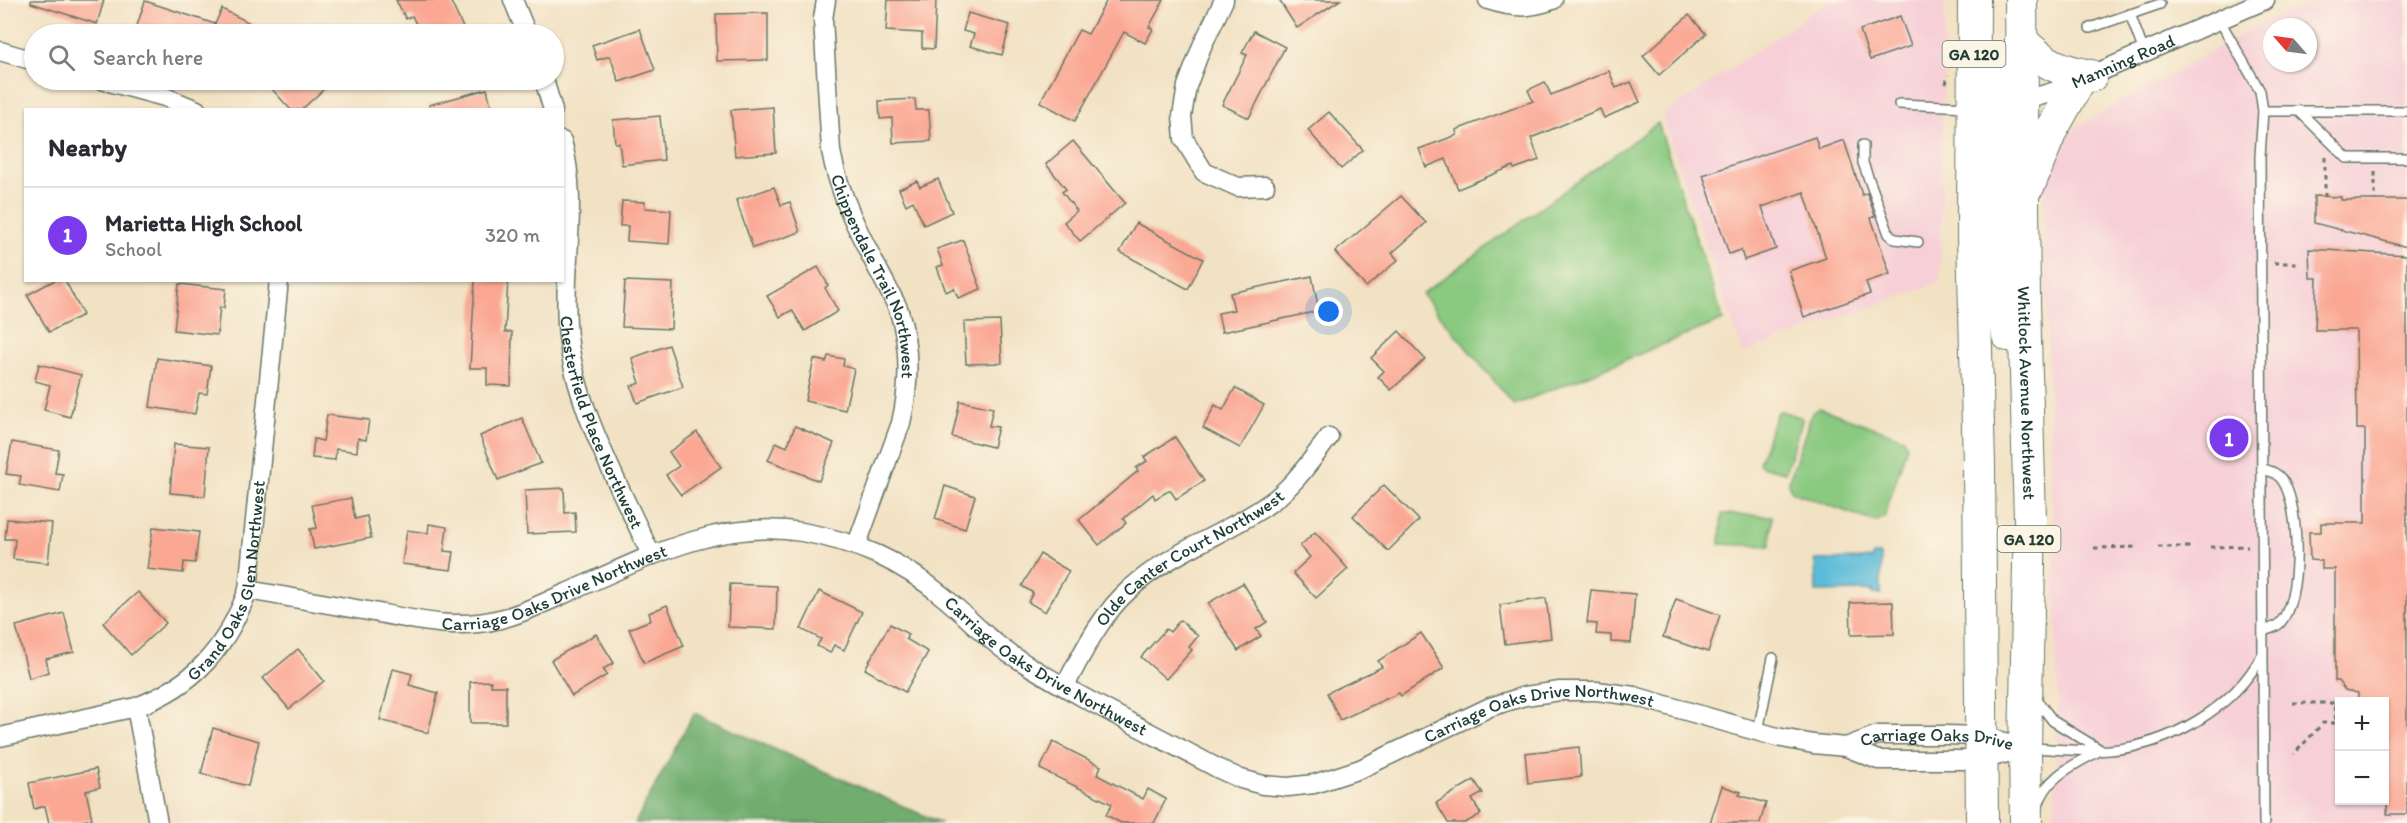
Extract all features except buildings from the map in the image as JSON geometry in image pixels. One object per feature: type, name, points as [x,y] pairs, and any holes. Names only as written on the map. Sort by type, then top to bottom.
[{"type":"highway","name":"Whitlock Avenue Northwest","points":[[1974,0],[1997,105],[2023,206],[2030,520],[2025,748],[2026,823]]},
{"type":"highway","points":[[1995,0],[1999,260],[2012,353],[2026,402]]},
{"type":"highway","name":"Whitlock Avenue Northwest","points":[[1982,823],[1979,464],[1973,236],[1997,105],[2021,40],[2020,0]]},
{"type":"highway","points":[[2021,40],[2039,58],[2085,78],[2042,151],[2023,206]]},
{"type":"street","points":[[513,0],[523,24]]},
{"type":"street","name":"Chippendale Trail Northwest","points":[[826,0],[823,19],[834,169],[847,205],[898,308],[904,326],[909,365],[900,423],[857,544]]},
{"type":"street","points":[[1224,0],[1202,46],[1187,86],[1182,116],[1184,138],[1204,172],[1238,187],[1265,186]]},
{"type":"street","points":[[1488,0],[1511,8],[1542,4],[1553,0]]},
{"type":"street","name":"Manning Road","points":[[1997,105],[2053,92],[2265,0]]},
{"type":"street","points":[[0,51],[24,58]]},
{"type":"street","points":[[139,90],[192,108]]},
{"type":"street","points":[[547,90],[552,108]]},
{"type":"street","name":"Chesterfield Place Northwest","points":[[564,154],[570,194],[566,306],[569,350],[580,393],[590,419],[651,555]]},
{"type":"street","name":"Grand Oaks Glen Northwest","points":[[0,737],[136,707],[171,691],[199,670],[233,627],[248,590],[279,282]]},
{"type":"street","name":"Olde Canter Court Northwest","points":[[1065,686],[1101,623],[1130,588],[1150,573],[1263,508],[1282,494],[1329,438]]},
{"type":"street","name":"Carriage Oaks Drive Northwest","points":[[248,590],[441,624],[463,625],[500,620],[524,612],[651,555],[697,539],[757,530],[799,532],[857,544],[884,557],[916,576],[1011,655],[1241,779],[1263,785],[1288,787],[1332,780],[1490,707],[1525,696],[1560,691],[1597,691],[1634,696],[1758,731],[1813,744],[1846,747]]},
{"type":"street","points":[[136,707],[158,823]]},
{"type":"street","name":"Carriage Oaks Drive","points":[[1846,747],[1878,735],[1981,748],[2025,748]]},
{"type":"lane","points":[[2090,28],[2160,4]]},
{"type":"lane","points":[[2130,14],[2144,52]]},
{"type":"lane","points":[[2220,21],[2256,82],[2263,111],[2260,156],[2260,263],[2264,823]]},
{"type":"lane","points":[[1899,104],[1997,105]]},
{"type":"lane","points":[[2263,111],[2407,111]]},
{"type":"lane","points":[[2299,111],[2347,158],[2407,158]]},
{"type":"lane","points":[[1863,145],[1863,163],[1889,234],[1895,239],[1918,242]]},
{"type":"lane","points":[[2262,469],[2275,473],[2285,484],[2294,521],[2297,546],[2293,582],[2286,612],[2279,624],[2263,630]]},
{"type":"lane","points":[[2025,748],[2101,750],[2149,741],[2184,728],[2202,718],[2231,694],[2253,669],[2263,653]]},
{"type":"lane","points":[[1758,731],[1773,658]]},
{"type":"lane","points":[[2026,677],[2038,704],[2053,722],[2101,750]]},
{"type":"lane","points":[[2034,823],[2040,797],[2049,784],[2066,770],[2101,750]]},
{"type":"path","points":[[2325,152],[2325,196]]},
{"type":"path","points":[[2375,172],[2375,200]]},
{"type":"path","points":[[2260,263],[2301,263]]},
{"type":"path","points":[[2210,547],[2250,546]]},
{"type":"path","points":[[2094,548],[2138,547]]},
{"type":"path","points":[[2158,547],[2190,547]]},
{"type":"path","points":[[2293,703],[2335,703],[2336,723],[2323,723],[2294,754]]},
{"type":"shaded area","points":[[1830,0],[1945,0],[1940,282],[1743,353],[1662,116]]},
{"type":"shaded area","points":[[2320,0],[2407,0],[2407,823],[2054,823],[2058,693],[2043,182],[2051,158],[2078,126],[2263,23],[2263,72],[2317,72],[2317,18],[2274,18]]},
{"type":"green space","points":[[1658,123],[1723,320],[1514,405],[1422,294]]},
{"type":"green space","points":[[1819,408],[1904,438],[1907,446],[1884,518],[1875,522],[1792,492],[1788,484],[1812,413]]},
{"type":"green space","points":[[1781,411],[1803,418],[1785,472],[1761,466],[1759,463],[1777,412]]},
{"type":"green space","points":[[1722,514],[1772,516],[1770,546],[1720,544]]},
{"type":"green space","points":[[694,713],[941,823],[635,823]]},
{"type":"water","points":[[1873,555],[1881,555],[1881,594],[1873,594],[1873,591],[1816,592],[1815,560],[1872,559]]},
{"type":"place","name":"Marietta High School","points":[[2229,438]]}]
